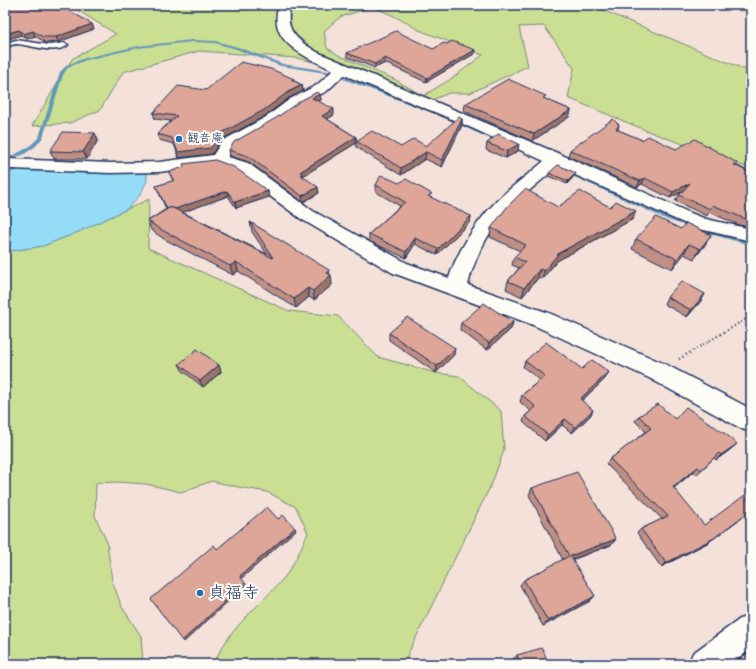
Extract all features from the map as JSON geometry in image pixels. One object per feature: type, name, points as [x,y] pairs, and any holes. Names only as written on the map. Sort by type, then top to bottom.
[{"type":"street","points":[[285,5],[282,14],[283,27],[294,44],[337,73],[459,117],[552,162],[681,216],[702,224],[751,235]]},
{"type":"street","points":[[218,159],[228,144],[271,120],[296,102],[322,88],[337,73]]},
{"type":"street","points":[[6,164],[110,168],[159,167],[218,159],[242,167],[307,215],[400,268],[542,319],[657,371],[751,421]]},
{"type":"street","points":[[457,288],[463,265],[480,235],[498,210],[552,162]]},
{"type":"street","points":[[704,664],[751,630]]},
{"type":"lane","points":[[5,45],[16,42],[50,47],[64,45]]},
{"type":"path","points":[[657,371],[751,316]]},
{"type":"green space","points":[[69,5],[590,5],[751,72],[751,169],[650,132],[568,98],[574,68],[544,26],[519,27],[528,66],[470,93],[449,93],[427,102],[361,72],[296,58],[199,51],[123,72],[100,110],[70,123],[32,126],[72,59],[116,34]],"holes":[[[373,7],[394,16],[419,30],[483,55],[454,77],[423,96],[396,80],[340,56],[327,48],[324,31],[340,17]]]},
{"type":"green space","points":[[149,199],[148,248],[289,311],[338,316],[378,357],[436,373],[459,376],[501,411],[504,450],[492,483],[403,664],[214,664],[227,640],[235,629],[287,574],[308,533],[296,507],[267,492],[212,481],[181,492],[146,484],[117,482],[96,483],[95,516],[107,542],[112,581],[122,607],[141,636],[143,664],[5,664],[5,252],[43,246],[76,233]]},
{"type":"water","points":[[19,169],[147,173],[147,181],[140,195],[127,209],[76,233],[43,246],[5,252],[5,174]]},
{"type":"building","points":[[5,5],[60,5],[92,24],[56,37],[43,37],[33,31],[24,34],[19,30],[5,34]]},
{"type":"building","points":[[396,31],[433,49],[444,43],[447,44],[452,41],[475,50],[427,78],[385,58],[375,64],[347,53]]},
{"type":"building","points":[[241,62],[271,69],[294,79],[292,80],[302,85],[288,92],[264,110],[220,134],[211,148],[178,152],[172,138],[157,134],[177,116],[153,113],[178,86],[206,90]]},
{"type":"building","points":[[508,79],[546,96],[543,98],[571,110],[534,134],[465,104]]},
{"type":"building","points":[[317,92],[320,94],[312,98],[334,109],[322,116],[356,137],[300,172],[303,174],[301,175],[318,187],[302,196],[248,156],[229,150],[234,142]]},
{"type":"building","points":[[459,117],[462,119],[442,160],[426,152],[401,168],[356,141],[372,131],[401,147],[414,139],[426,146]]},
{"type":"building","points":[[613,119],[619,125],[616,129],[642,140],[648,136],[676,149],[695,139],[737,163],[734,165],[751,173],[751,220],[713,205],[710,209],[679,195],[690,183],[673,192],[645,178],[640,181],[570,150]]},
{"type":"building","points":[[63,132],[95,133],[83,152],[50,151]]},
{"type":"building","points":[[498,134],[519,144],[507,151],[487,143]]},
{"type":"building","points":[[215,160],[234,167],[268,191],[235,202],[227,191],[175,209],[167,209],[156,186],[175,180],[169,172],[184,167],[183,164]]},
{"type":"building","points":[[558,165],[576,173],[568,181],[549,173]]},
{"type":"building","points":[[381,175],[399,183],[406,179],[432,194],[428,196],[471,216],[438,249],[415,238],[406,252],[369,234],[405,202],[376,185]]},
{"type":"building","points":[[525,189],[558,207],[580,191],[610,207],[616,201],[636,211],[559,253],[544,271],[540,269],[524,288],[508,281],[525,262],[514,257],[526,245],[491,228],[507,207]]},
{"type":"building","points":[[169,208],[173,208],[273,258],[250,222],[329,270],[327,273],[331,275],[313,291],[308,288],[294,299],[236,262],[230,266],[160,229],[148,221]]},
{"type":"building","points":[[656,217],[681,229],[686,223],[711,235],[700,249],[689,244],[677,259],[636,239]]},
{"type":"building","points":[[682,281],[705,294],[691,310],[667,297]]},
{"type":"building","points":[[484,303],[513,322],[489,343],[461,323]]},
{"type":"building","points":[[407,317],[455,348],[437,366],[389,333]]},
{"type":"building","points":[[546,342],[582,369],[592,360],[609,372],[580,399],[593,410],[575,427],[565,419],[548,435],[525,416],[536,407],[522,395],[545,376],[525,361]]},
{"type":"building","points":[[197,349],[219,365],[200,381],[179,364]]},
{"type":"building","points":[[658,404],[675,419],[686,407],[727,435],[737,444],[721,455],[719,453],[701,470],[698,467],[673,487],[704,525],[745,495],[751,504],[751,510],[714,538],[666,563],[641,529],[668,516],[610,459],[651,428],[639,416]]},
{"type":"building","points":[[577,472],[616,539],[570,556],[595,596],[548,621],[524,580],[569,556],[532,488]]},
{"type":"building","points":[[267,507],[278,519],[283,515],[295,528],[240,576],[245,583],[182,641],[151,599],[214,545],[217,549]]},
{"type":"building","points":[[542,648],[549,664],[520,664],[517,655]]},
{"type":"waterway","points":[[5,159],[21,154],[34,145],[41,137],[62,72],[68,66],[85,59],[138,47],[192,41],[215,42],[237,48],[282,65],[327,72],[439,114],[499,141]]},
{"type":"waterway","points":[[568,172],[670,219],[715,234],[751,243]]},
{"type":"place","name":"観音庵","points":[[179,139]]},
{"type":"place","name":"貞福寺","points":[[200,593]]}]
